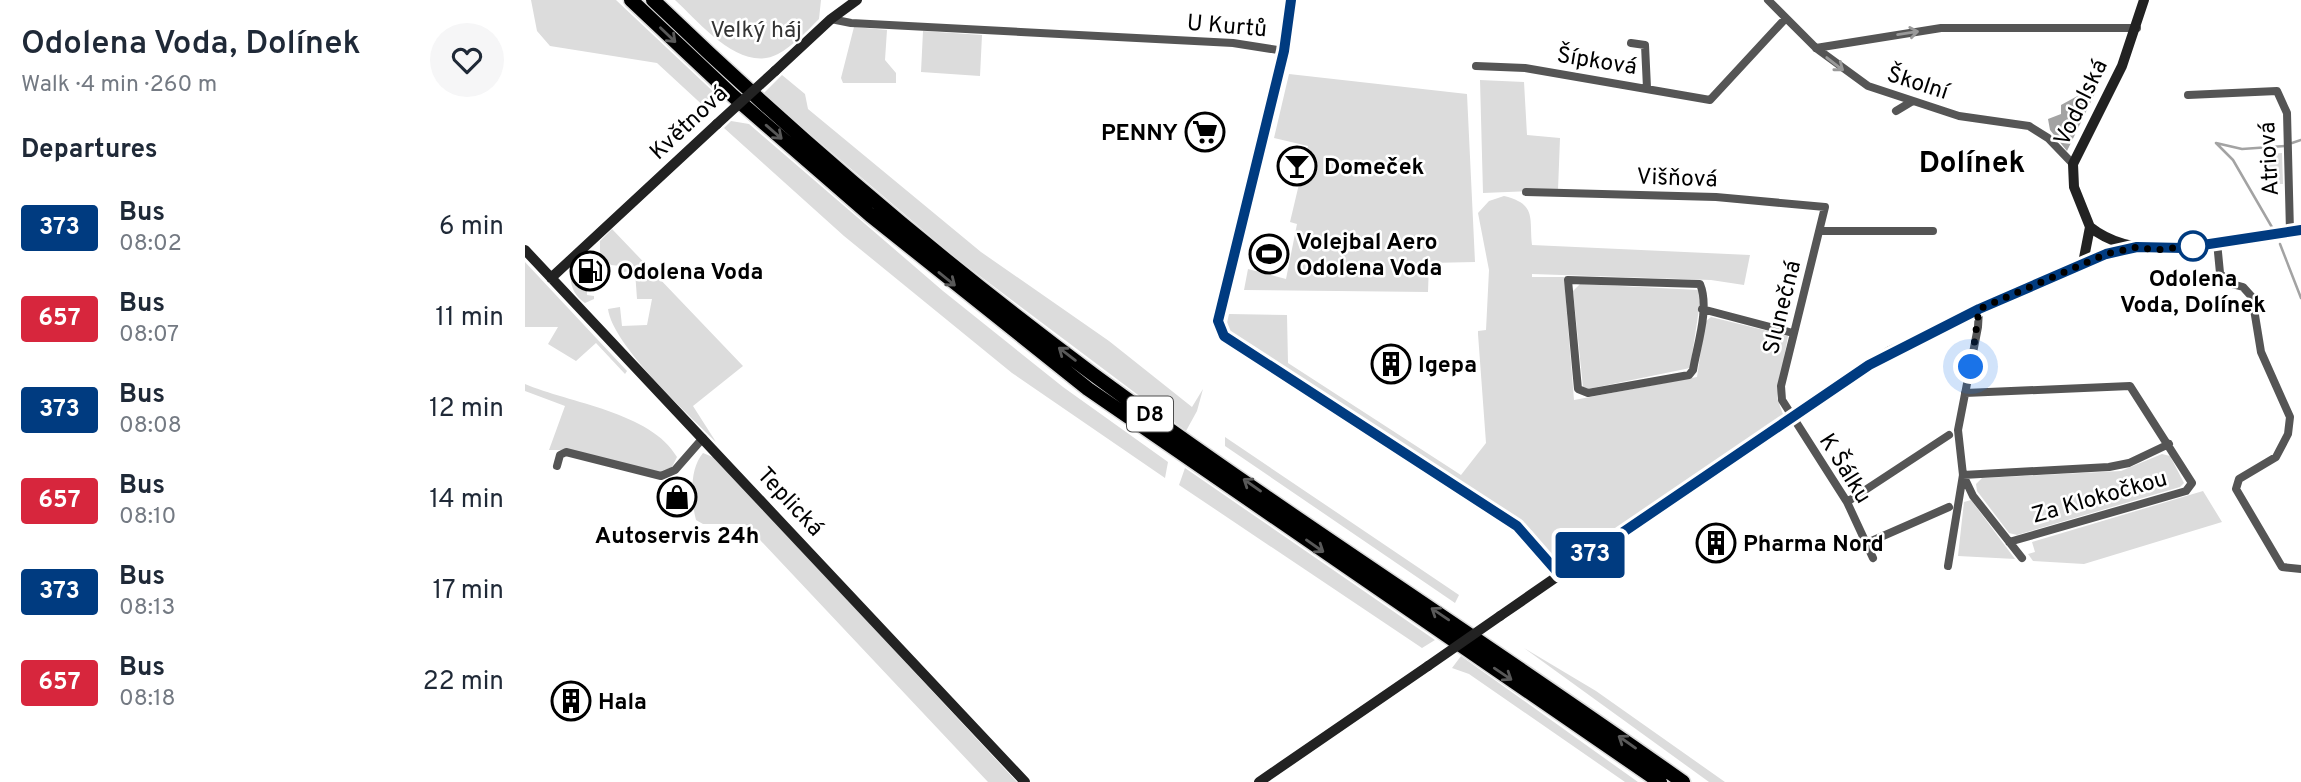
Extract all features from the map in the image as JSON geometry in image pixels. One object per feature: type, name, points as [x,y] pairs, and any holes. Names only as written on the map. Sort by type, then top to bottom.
[{"type":"highway","name":"D8","points":[[631,0],[733,96],[870,215],[1087,389],[1660,782]]},
{"type":"highway","name":"D8","points":[[653,0],[753,94],[879,205],[996,301],[1185,439],[1683,782]]},
{"type":"street","name":"Květnová","points":[[551,278],[831,19],[856,0]]},
{"type":"street","points":[[1291,0],[1284,51],[1218,321],[1224,336],[1517,526],[1560,575]]},
{"type":"street","name":"Školní","points":[[1768,0],[1816,48],[1868,86],[1959,116],[2029,126],[2048,138],[2073,164]]},
{"type":"street","name":"Vodolská","points":[[2090,227],[2074,187],[2073,164],[2122,66],[2137,28],[2144,0]]},
{"type":"street","name":"U Kurtů","points":[[831,19],[851,23],[1233,43],[1284,51]]},
{"type":"street","name":"Šípková","points":[[1476,66],[1525,68],[1710,100],[1786,19]]},
{"type":"street","points":[[1816,48],[1941,28],[2137,28]]},
{"type":"street","points":[[1631,43],[1645,45],[1647,88]]},
{"type":"street","name":"Atriová","points":[[2188,94],[2277,91],[2287,113],[2296,231]]},
{"type":"street","points":[[1896,111],[1911,102]]},
{"type":"street","name":"Višňová","points":[[1527,192],[1716,197],[1825,207]]},
{"type":"street","name":"Slunečná","points":[[1790,416],[1782,400],[1781,386],[1825,207]]},
{"type":"street","points":[[2083,263],[2090,227],[2104,238],[2156,250],[2296,231]]},
{"type":"street","points":[[1820,231],[1933,231]]},
{"type":"street","points":[[2217,242],[2220,273],[2228,283],[2242,287],[2252,298],[2261,352],[2290,417],[2288,434],[2276,457],[2239,479],[2236,489],[2282,567],[2301,569]]},
{"type":"street","points":[[1259,782],[1790,416],[1890,351],[2083,263],[2137,247]]},
{"type":"street","name":"Teplická","points":[[525,250],[1025,782]]},
{"type":"street","points":[[1568,280],[1700,284],[1702,309],[1693,370],[1689,375],[1588,393],[1578,389],[1568,280]]},
{"type":"street","points":[[1702,309],[1793,333]]},
{"type":"street","name":"Za Klokočkou","points":[[1948,566],[1963,475],[1958,429],[1978,327],[1979,309]]},
{"type":"street","name":"Za Klokočkou","points":[[1965,393],[2130,386],[2192,483],[2186,491],[2009,542]]},
{"type":"street","name":"K Šálku","points":[[1790,416],[1847,502],[1873,558]]},
{"type":"street","points":[[1847,502],[1949,435]]},
{"type":"street","points":[[557,466],[560,455],[566,452],[661,476],[675,470],[703,438]]},
{"type":"street","name":"Za Klokočkou","points":[[1963,475],[2109,467],[2129,463],[2169,444]]},
{"type":"street","name":"Za Klokočkou","points":[[1963,475],[1973,496],[2022,558]]},
{"type":"street","points":[[1867,543],[1949,507]]},
{"type":"green space","points":[[531,0],[616,0],[720,98],[709,111],[657,63],[550,46],[537,31]]},
{"type":"green space","name":"Velký háj","points":[[675,0],[821,0],[819,19],[789,47],[764,58],[735,52],[708,32]]},
{"type":"green space","points":[[854,27],[887,30],[885,60],[896,73],[896,83],[843,83],[841,78]]},
{"type":"green space","points":[[923,31],[982,35],[980,76],[921,72]]},
{"type":"green space","points":[[1289,74],[1467,94],[1475,262],[1429,263],[1428,292],[1244,290],[1248,269],[1286,279],[1297,224],[1290,222],[1308,146],[1274,138]]},
{"type":"green space","points":[[782,75],[805,94],[808,109],[981,252],[1109,341],[1192,407],[1203,389],[1197,411],[1186,431],[956,258],[763,94]]},
{"type":"green space","points":[[1480,80],[1524,82],[1527,135],[1560,138],[1558,190],[1483,193]]},
{"type":"green space","points":[[731,121],[749,124],[943,291],[1063,387],[1168,462],[1165,478],[1012,373],[844,236],[724,128]]},
{"type":"green space","points":[[2282,153],[2283,184],[2266,184],[2265,154]]},
{"type":"green space","points":[[1504,196],[1515,199],[1527,208],[1531,220],[1532,245],[1750,255],[1744,285],[1711,280],[1532,274],[1532,277],[1564,277],[1574,400],[1697,377],[1705,322],[1711,317],[1788,336],[1777,398],[1784,417],[1566,566],[1556,561],[1532,531],[1232,336],[1227,323],[1229,314],[1287,315],[1288,363],[1461,475],[1486,443],[1478,331],[1486,330],[1489,270],[1478,213],[1489,201]]},
{"type":"green space","points":[[612,229],[743,366],[693,406],[716,442],[653,379],[613,324],[608,309],[620,307],[622,326],[647,325],[652,299],[637,299],[635,271],[622,272],[621,266],[611,265],[600,252],[600,241]]},
{"type":"green space","points":[[583,257],[593,258],[586,259],[587,295],[594,296],[594,299],[585,303],[575,293],[571,280],[573,268]]},
{"type":"green space","points":[[525,262],[627,371],[625,374],[596,343],[576,361],[548,344],[558,327],[525,327]]},
{"type":"green space","points":[[1580,284],[1699,290],[1701,296],[1690,368],[1588,389],[1583,387],[1573,291]]},
{"type":"green space","points":[[525,384],[608,411],[648,429],[665,442],[677,457],[672,467],[660,473],[566,450],[549,450],[565,406],[525,391]]},
{"type":"green space","points":[[1225,437],[1459,595],[1455,603],[1225,446]]},
{"type":"green space","points":[[703,453],[715,458],[1017,782],[988,782],[745,524],[703,524],[696,520],[692,495],[693,476]]},
{"type":"green space","points":[[2162,454],[2170,456],[2184,483],[2180,487],[2017,535],[2009,533],[1977,491],[1976,484],[1982,478],[2121,471]]},
{"type":"green space","points":[[1185,468],[1435,640],[1422,648],[1179,485]]},
{"type":"green space","points":[[2203,491],[2222,522],[2084,564],[2033,561],[2028,554],[2035,552],[2032,542]]},
{"type":"green space","points":[[1971,500],[2015,559],[1958,556],[1964,502]]},
{"type":"green space","points":[[1524,648],[1596,691],[1725,782],[1709,782]]},
{"type":"green space","points":[[1461,656],[1638,782],[1625,782],[1469,674],[1452,668]]},
{"type":"shaded area","points":[[2092,88],[2096,91],[2067,151],[2050,130],[2048,119],[2061,114],[2061,105]]},
{"type":"waterway","points":[[2292,143],[2301,140]]},
{"type":"waterway","points":[[2273,229],[2233,160],[2216,143],[2242,149],[2285,146]]},
{"type":"waterway","points":[[2280,244],[2301,298]]},
{"type":"bus line","name":"373","points":[[1291,0],[1290,23],[1284,51],[1218,321],[1224,336],[1517,526],[1560,575],[1790,416],[1890,351],[1979,309],[2106,254],[2137,247],[2156,250],[2183,248],[2301,230]]},
{"type":"place","name":"PENNY","points":[[1205,132]]},
{"type":"place","name":"Domeček","points":[[1297,166]]},
{"type":"place","name":"Odolena Voda, Dolínek","points":[[2193,246]]},
{"type":"place","name":"Volejbal Aero Odolena Voda","points":[[1269,254]]},
{"type":"place","name":"Odolena Voda","points":[[590,271]]},
{"type":"place","name":"Igepa","points":[[1391,364]]},
{"type":"place","name":"Autoservis 24h","points":[[677,497]]},
{"type":"place","name":"Pharma Nord","points":[[1716,543]]},
{"type":"place","name":"Hala","points":[[571,701]]},
{"type":"district","name":"Dolínek","points":[[1972,162]]},
{"type":"route","points":[[1971,367],[1979,309],[2106,254],[2137,247],[2156,250],[2200,245],[2193,246]]}]
